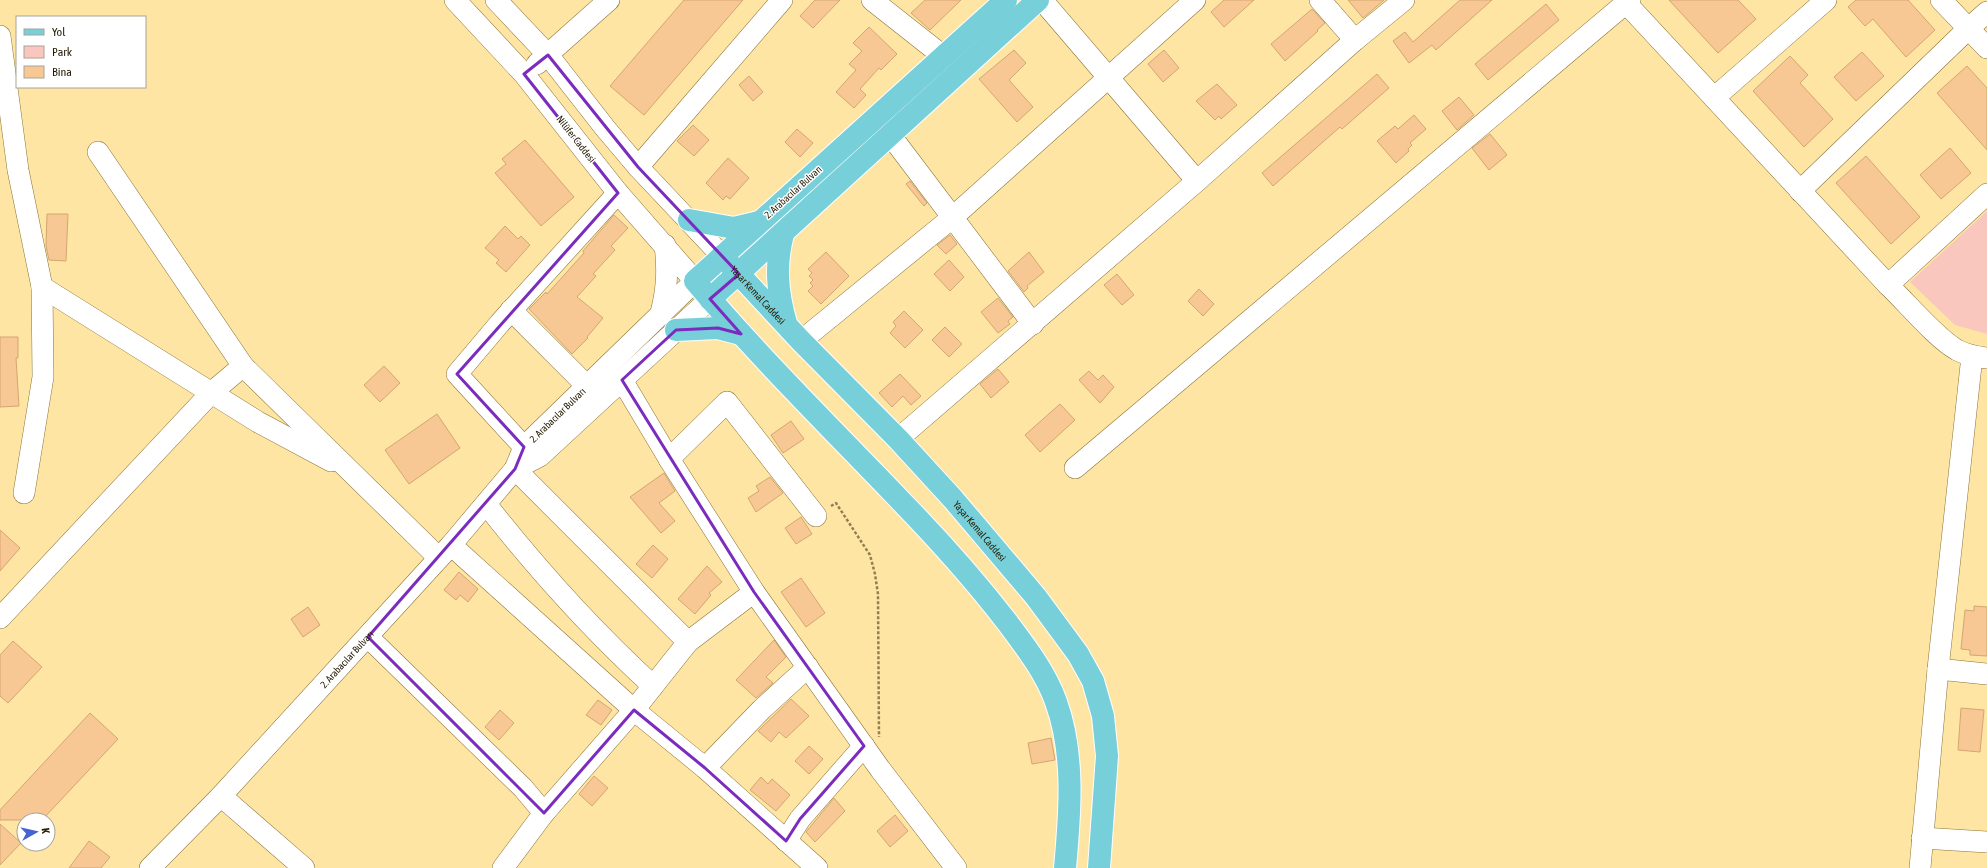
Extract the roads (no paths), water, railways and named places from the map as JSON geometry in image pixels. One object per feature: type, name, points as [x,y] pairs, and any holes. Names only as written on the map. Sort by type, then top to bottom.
[{"type":"main road","name":"2. Arabacılar Bulvarı","points":[[695,281],[1006,0]]},
{"type":"main road","points":[[710,299],[1038,0]]},
{"type":"main road","points":[[689,220],[734,228],[760,222]]},
{"type":"main road","points":[[783,234],[778,256],[777,278],[779,300],[794,334]]},
{"type":"main road","name":"Yaşar Kemal Caddesi","points":[[722,256],[794,334],[898,438],[953,499],[1036,597],[1078,654],[1093,681],[1103,716],[1107,756],[1099,868]]},
{"type":"main road","points":[[695,281],[741,334],[953,556],[1022,642],[1056,700],[1066,744],[1068,771],[1068,832],[1065,868]]},
{"type":"main road","points":[[676,330],[718,328],[741,334]]},
{"type":"street","name":"Nilüfer Caddesi","points":[[455,0],[524,74],[618,192],[695,281]]},
{"type":"street","points":[[496,0],[548,55],[605,128],[638,166],[722,256]]},
{"type":"street","points":[[524,74],[548,55],[609,0]]},
{"type":"street","points":[[638,166],[782,0]]},
{"type":"street","points":[[872,0],[943,56]]},
{"type":"street","points":[[1042,0],[1197,181]]},
{"type":"street","points":[[794,334],[953,217],[1107,77],[1195,0]]},
{"type":"street","points":[[1320,0],[1355,40]]},
{"type":"street","points":[[898,438],[1197,181],[1355,40],[1404,0]]},
{"type":"street","points":[[1714,98],[1826,0]]},
{"type":"street","points":[[1940,0],[1987,48]]},
{"type":"street","points":[[1075,468],[1628,2],[1714,98],[1888,285],[1940,336],[1956,349],[1979,357],[1938,668],[1920,868]]},
{"type":"street","points":[[1800,191],[1987,12]]},
{"type":"street","points":[[0,36],[18,170],[42,287],[43,377],[24,493]]},
{"type":"street","points":[[894,140],[1032,324]]},
{"type":"street","points":[[98,152],[243,366],[351,471],[445,552],[705,768],[817,868]]},
{"type":"street","points":[[524,447],[457,374],[511,310],[618,192]]},
{"type":"street","points":[[1888,285],[1987,194]]},
{"type":"street","points":[[661,313],[667,289],[668,270],[665,245]]},
{"type":"street","name":"2. Arabacılar Bulvarı","points":[[157,866],[445,552],[515,469],[524,447],[586,385],[695,281]]},
{"type":"street","points":[[42,287],[258,422],[351,471]]},
{"type":"street","points":[[688,642],[515,469],[540,456],[710,299]]},
{"type":"street","points":[[511,310],[586,385]]},
{"type":"street","points":[[0,618],[211,393],[243,366]]},
{"type":"street","points":[[622,380],[669,459],[754,592],[880,769],[954,867]]},
{"type":"street","points":[[669,459],[727,402],[816,516]]},
{"type":"street","points":[[486,504],[558,592],[653,686]]},
{"type":"street","points":[[503,868],[544,813],[634,710],[688,642],[754,592]]},
{"type":"street","points":[[368,637],[522,788],[544,813]]},
{"type":"street","points":[[705,768],[762,709],[808,667]]},
{"type":"street","points":[[1938,668],[1987,674]]},
{"type":"street","points":[[786,841],[800,819],[864,746]]},
{"type":"street","points":[[220,796],[304,868]]},
{"type":"street","points":[[1922,838],[1987,842]]}]
